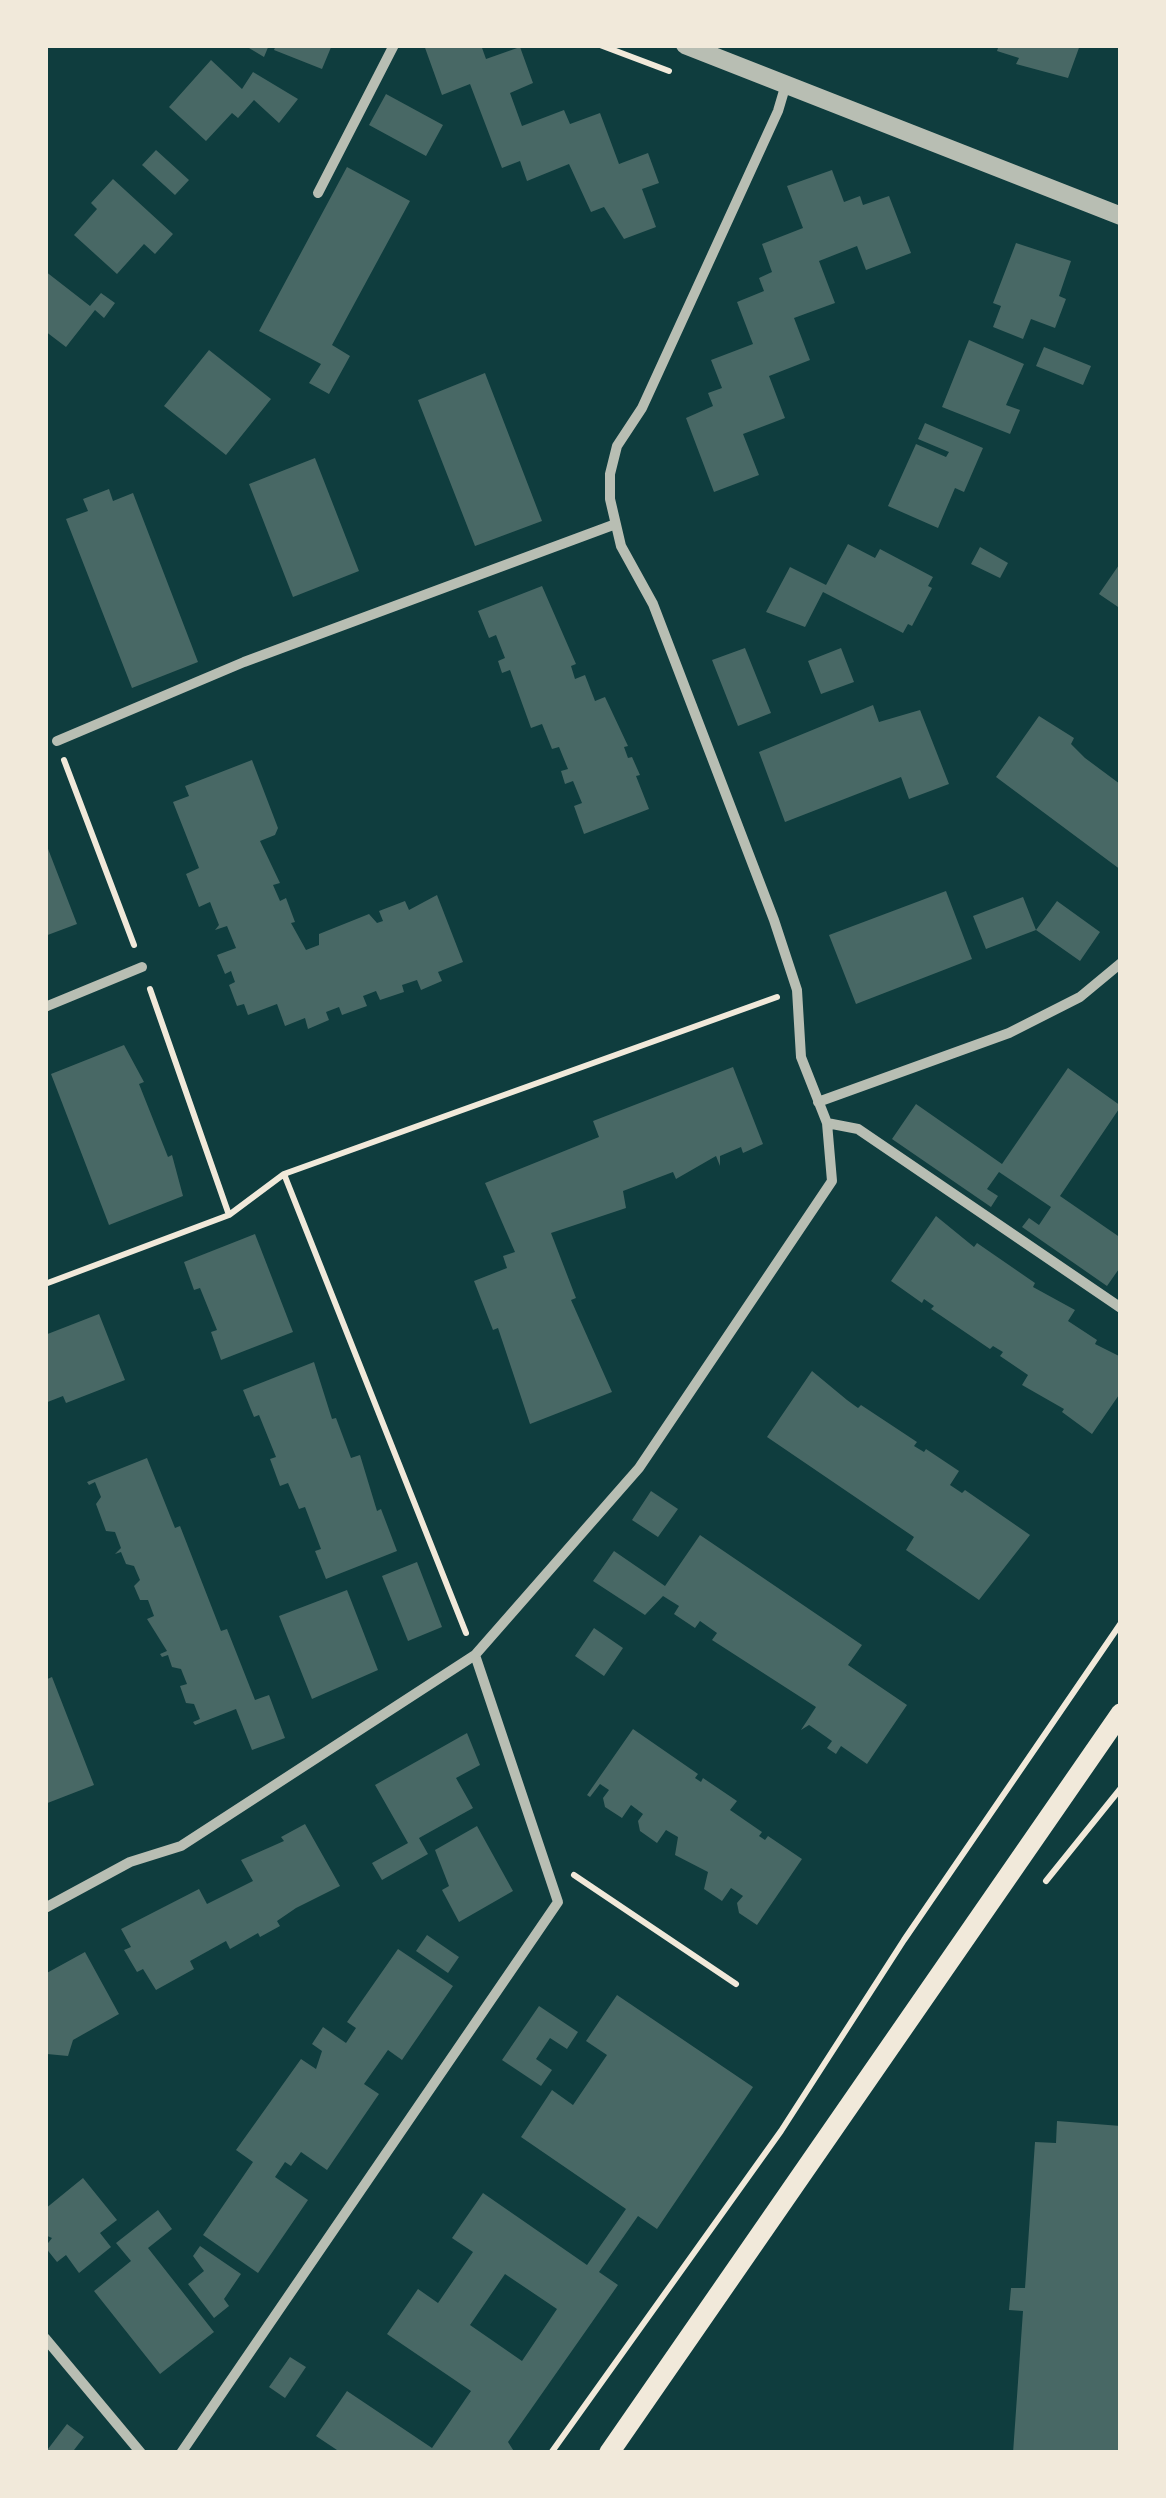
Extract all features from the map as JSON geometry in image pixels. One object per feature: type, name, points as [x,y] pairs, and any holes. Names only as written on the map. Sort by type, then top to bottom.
[{"type":"main road","points":[[609,2453],[1121,1713]]},
{"type":"street","points":[[318,193],[394,45]]},
{"type":"street","points":[[685,45],[722,53],[786,84],[1121,216]]},
{"type":"street","points":[[45,1908],[130,1862],[182,1846],[475,1656],[638,1468],[832,1181],[827,1124],[801,1057],[797,990],[653,604],[613,525],[610,474],[617,446],[642,408],[778,112],[786,84]]},
{"type":"street","points":[[57,741],[244,662],[613,525]]},
{"type":"street","points":[[818,1102],[1010,1032],[1080,997],[1121,963]]},
{"type":"street","points":[[45,1006],[142,967]]},
{"type":"street","points":[[827,1124],[858,1129],[1121,1308]]},
{"type":"street","points":[[181,2453],[558,1902],[475,1656]]},
{"type":"street","points":[[45,2338],[141,2453]]},
{"type":"path","points":[[45,1284],[229,1215],[284,1174],[797,990]]},
{"type":"path","points":[[284,1174],[475,1656]]},
{"type":"path","points":[[551,2453],[781,2131],[904,1940],[1121,1623]]},
{"type":"path","points":[[1042,1886],[1121,1788]]},
{"type":"path","points":[[540,1852],[736,1984]]},
{"type":"building","points":[[244,45],[269,45],[264,57]]},
{"type":"building","points":[[276,45],[332,45],[322,69],[274,50]]},
{"type":"building","points":[[424,45],[481,45],[486,59],[520,47],[533,83],[510,93],[522,126],[564,110],[570,124],[600,113],[619,164],[648,153],[659,183],[642,189],[656,227],[624,239],[604,207],[591,212],[569,164],[527,181],[520,161],[502,168],[470,84],[442,95]]},
{"type":"building","points":[[999,45],[1080,45],[1068,78],[1016,64],[1019,58],[997,51]]},
{"type":"building","points":[[211,60],[242,89],[253,72],[298,99],[279,123],[254,100],[238,118],[232,113],[206,141],[169,107]]},
{"type":"building","points":[[386,94],[443,125],[426,156],[369,125]]},
{"type":"building","points":[[156,150],[189,180],[175,195],[142,165]]},
{"type":"building","points":[[347,167],[410,201],[332,345],[350,356],[329,394],[309,383],[321,364],[259,331]]},
{"type":"building","points":[[832,170],[844,202],[860,196],[863,205],[889,196],[911,253],[866,270],[857,246],[819,261],[835,303],[794,318],[810,360],[769,376],[785,418],[743,434],[759,475],[714,492],[686,418],[713,406],[708,393],[722,388],[711,360],[753,344],[737,302],[764,291],[759,278],[772,272],[762,244],[803,228],[787,186]]},
{"type":"building","points":[[113,179],[173,234],[155,254],[144,244],[117,274],[74,235],[97,209],[91,203]]},
{"type":"building","points":[[1016,243],[1071,261],[1059,296],[1066,299],[1055,328],[1031,319],[1023,339],[993,327],[1001,306],[993,303]]},
{"type":"building","points":[[45,271],[90,306],[101,293],[115,303],[104,318],[95,310],[66,347],[45,331]]},
{"type":"building","points":[[969,340],[1024,364],[1006,405],[1020,410],[1010,434],[942,407]]},
{"type":"building","points":[[1044,347],[1091,366],[1083,385],[1036,366]]},
{"type":"building","points":[[209,350],[271,399],[226,455],[164,406]]},
{"type":"building","points":[[485,373],[542,521],[475,546],[418,400]]},
{"type":"building","points":[[925,423],[983,448],[964,492],[955,488],[938,528],[888,506],[916,444],[946,457],[949,452],[918,439]]},
{"type":"building","points":[[315,458],[359,571],[293,597],[249,484]]},
{"type":"building","points":[[109,489],[113,501],[133,493],[198,662],[132,688],[66,519],[88,511],[83,499]]},
{"type":"building","points":[[848,544],[875,558],[880,549],[933,577],[928,586],[932,588],[912,626],[908,624],[903,633],[823,592],[805,627],[766,612],[790,567],[826,585]]},
{"type":"building","points":[[980,547],[1008,563],[1000,578],[971,564]]},
{"type":"building","points":[[1121,562],[1121,609],[1099,594]]},
{"type":"building","points":[[542,586],[576,664],[571,666],[575,679],[585,675],[595,701],[605,697],[628,746],[624,747],[628,758],[632,757],[640,775],[636,776],[649,809],[584,834],[574,806],[582,803],[573,781],[565,784],[561,771],[568,769],[559,747],[552,749],[542,724],[531,728],[510,670],[502,673],[498,661],[505,658],[496,635],[489,638],[478,611]]},
{"type":"building","points":[[745,648],[771,713],[738,726],[712,660]]},
{"type":"building","points":[[841,648],[854,682],[821,694],[808,661]]},
{"type":"building","points":[[873,705],[879,722],[920,710],[949,784],[909,799],[901,777],[785,822],[759,752]]},
{"type":"building","points":[[1039,716],[1074,738],[1071,744],[1085,758],[1120,784],[1121,870],[996,777]]},
{"type":"building","points":[[252,760],[278,828],[275,835],[260,841],[280,883],[273,885],[280,901],[286,898],[295,922],[291,923],[306,950],[319,945],[319,934],[369,914],[377,923],[383,921],[379,911],[405,901],[409,910],[437,895],[463,962],[438,972],[442,981],[421,990],[417,980],[402,985],[404,992],[380,1000],[376,991],[363,996],[367,1006],[342,1015],[339,1007],[326,1012],[329,1020],[308,1029],[305,1018],[285,1026],[277,1004],[248,1015],[244,1004],[237,1006],[229,985],[235,982],[231,971],[225,974],[217,955],[236,948],[227,926],[215,930],[219,925],[210,902],[199,907],[186,874],[199,868],[173,802],[189,796],[185,786]]},
{"type":"building","points":[[45,841],[77,924],[45,936]]},
{"type":"building","points":[[946,891],[972,959],[856,1004],[829,935]]},
{"type":"building","points":[[1023,897],[1036,930],[986,949],[973,916]]},
{"type":"building","points":[[1057,901],[1100,932],[1080,961],[1036,930]]},
{"type":"building","points":[[124,1045],[144,1082],[139,1084],[168,1157],[172,1155],[183,1196],[109,1225],[51,1074]]},
{"type":"building","points":[[733,1067],[763,1144],[743,1153],[741,1147],[720,1156],[720,1166],[716,1156],[676,1179],[673,1172],[623,1191],[626,1208],[551,1233],[576,1298],[571,1300],[612,1392],[530,1424],[498,1328],[493,1330],[474,1281],[507,1268],[503,1256],[515,1252],[485,1183],[599,1137],[593,1121]]},
{"type":"building","points":[[1068,1068],[1121,1106],[1060,1196],[1121,1238],[1121,1266],[1107,1286],[1022,1227],[1029,1218],[1039,1225],[1051,1207],[999,1172],[987,1189],[998,1196],[991,1207],[892,1139],[916,1104],[1002,1164]]},
{"type":"building","points":[[936,1216],[974,1247],[977,1243],[1035,1283],[1033,1287],[1075,1310],[1068,1321],[1097,1340],[1095,1344],[1121,1357],[1121,1392],[1092,1434],[1062,1412],[1064,1409],[1022,1385],[1028,1375],[1000,1356],[1003,1352],[993,1346],[990,1349],[931,1309],[934,1306],[924,1299],[922,1303],[891,1281]]},
{"type":"building","points":[[255,1234],[293,1332],[221,1360],[211,1332],[217,1330],[200,1288],[194,1290],[184,1262]]},
{"type":"building","points":[[99,1314],[125,1380],[66,1403],[63,1396],[45,1403],[45,1335]]},
{"type":"building","points":[[314,1362],[332,1419],[336,1418],[351,1458],[360,1455],[377,1511],[381,1509],[397,1551],[326,1579],[315,1551],[321,1549],[305,1507],[299,1509],[288,1483],[280,1486],[270,1459],[276,1457],[259,1415],[254,1417],[243,1390]]},
{"type":"building","points":[[812,1371],[858,1408],[861,1405],[917,1442],[914,1446],[924,1452],[926,1449],[959,1471],[950,1485],[962,1493],[965,1490],[1030,1535],[979,1600],[906,1550],[914,1537],[767,1437]]},
{"type":"building","points":[[147,1458],[175,1528],[180,1526],[221,1631],[227,1629],[255,1700],[269,1695],[285,1738],[252,1750],[236,1709],[195,1725],[193,1722],[200,1719],[194,1704],[186,1703],[180,1686],[187,1684],[181,1669],[172,1667],[168,1655],[160,1654],[167,1651],[147,1619],[154,1616],[148,1600],[140,1600],[134,1586],[140,1580],[121,1552],[115,1554],[121,1548],[115,1532],[106,1531],[96,1504],[101,1497],[95,1482],[87,1482]]},
{"type":"building","points":[[651,1491],[678,1509],[658,1537],[632,1520]]},
{"type":"building","points":[[700,1535],[862,1645],[848,1665],[907,1705],[867,1764],[841,1746],[836,1754],[827,1748],[832,1741],[809,1725],[801,1730],[816,1707],[712,1640],[717,1633],[700,1621],[695,1628],[674,1614],[679,1606],[663,1596],[645,1615],[593,1581],[614,1551],[665,1586]]},
{"type":"building","points":[[417,1562],[442,1627],[408,1641],[382,1576]]},
{"type":"building","points":[[347,1590],[378,1670],[312,1699],[279,1616]]},
{"type":"building","points":[[594,1628],[623,1648],[604,1676],[575,1656]]},
{"type":"building","points":[[52,1677],[94,1785],[45,1804],[45,1680]]},
{"type":"building","points":[[633,1729],[698,1774],[695,1778],[701,1782],[703,1778],[737,1801],[730,1810],[762,1832],[759,1836],[765,1840],[768,1836],[802,1859],[757,1925],[739,1913],[737,1903],[743,1896],[731,1888],[722,1901],[704,1889],[708,1872],[675,1855],[678,1837],[666,1830],[657,1843],[640,1831],[638,1821],[643,1814],[631,1805],[622,1818],[605,1807],[603,1798],[609,1790],[600,1784],[590,1797],[587,1795]]},
{"type":"building","points":[[467,1733],[480,1765],[456,1778],[473,1808],[419,1838],[428,1854],[382,1880],[372,1863],[408,1843],[375,1785]]},
{"type":"building","points":[[305,1824],[340,1886],[296,1908],[277,1921],[280,1926],[260,1937],[258,1933],[230,1949],[226,1941],[190,1961],[194,1969],[156,1990],[143,1969],[137,1972],[124,1950],[131,1947],[121,1929],[199,1889],[207,1904],[253,1881],[241,1860],[284,1841],[281,1837]]},
{"type":"building","points":[[477,1826],[513,1891],[459,1922],[442,1890],[449,1886],[435,1850]]},
{"type":"building","points":[[427,1935],[459,1957],[448,1973],[416,1951]]},
{"type":"building","points":[[398,1949],[453,1986],[402,2060],[388,2050],[364,2084],[379,2094],[327,2170],[301,2152],[291,2166],[285,2162],[275,2177],[308,2200],[258,2273],[203,2235],[253,2162],[236,2150],[301,2059],[316,2069],[322,2051],[312,2044],[323,2027],[346,2043],[356,2028],[347,2022]]},
{"type":"building","points":[[85,1952],[119,2014],[73,2040],[68,2056],[47,2054],[45,1974]]},
{"type":"building","points":[[617,1995],[753,2087],[657,2229],[638,2216],[599,2272],[618,2285],[508,2442],[515,2453],[335,2453],[337,2450],[316,2436],[347,2391],[432,2448],[471,2391],[387,2334],[418,2289],[438,2303],[473,2252],[452,2238],[483,2193],[587,2265],[626,2209],[521,2137],[552,2090],[573,2105],[607,2055],[586,2041]],"holes":[[[505,2274],[557,2309],[522,2361],[470,2325]]]},
{"type":"building","points":[[539,2006],[578,2032],[567,2049],[550,2038],[536,2059],[552,2070],[541,2086],[502,2060]]},
{"type":"building","points":[[1057,2121],[1121,2126],[1121,2453],[1013,2453],[1023,2311],[1009,2310],[1011,2288],[1025,2288],[1035,2142],[1056,2143]]},
{"type":"building","points":[[83,2178],[117,2220],[100,2233],[111,2247],[79,2273],[66,2255],[57,2262],[45,2247],[52,2238],[45,2235],[45,2209]]},
{"type":"building","points":[[158,2210],[172,2229],[148,2248],[214,2332],[160,2374],[94,2291],[131,2261],[116,2243]]},
{"type":"building","points":[[200,2246],[241,2274],[224,2299],[229,2306],[214,2318],[188,2284],[204,2271],[193,2256]]},
{"type":"building","points":[[290,2357],[306,2367],[285,2398],[269,2387]]},
{"type":"building","points":[[67,2424],[84,2437],[74,2450],[78,2453],[45,2453]]}]
